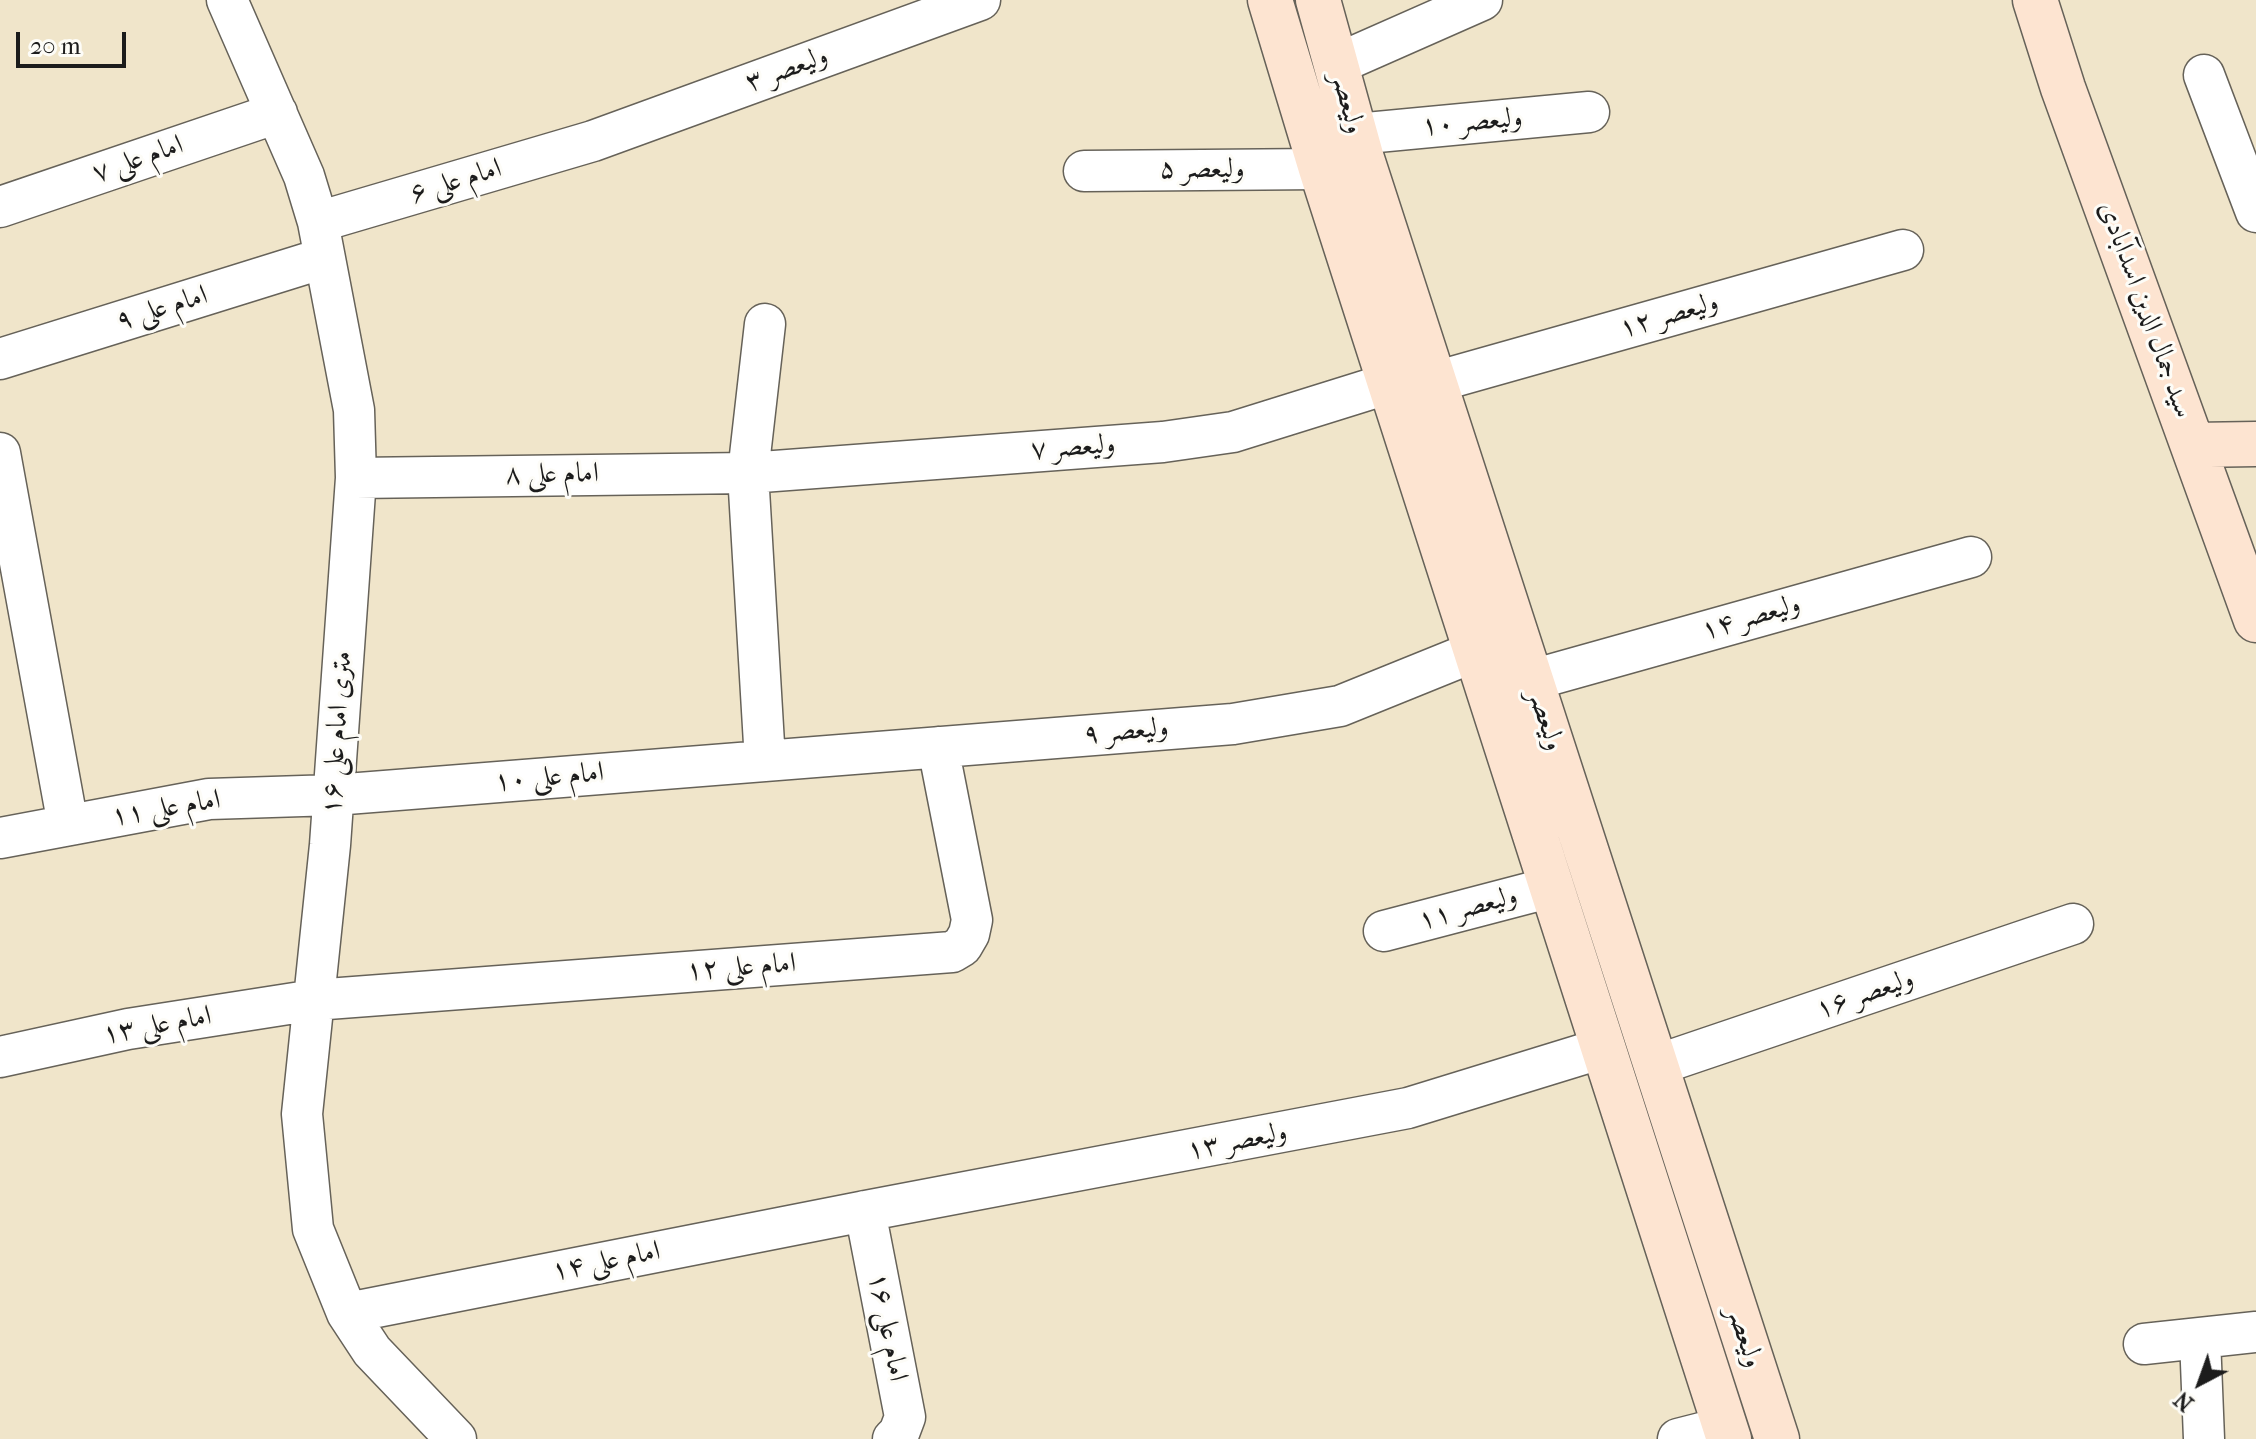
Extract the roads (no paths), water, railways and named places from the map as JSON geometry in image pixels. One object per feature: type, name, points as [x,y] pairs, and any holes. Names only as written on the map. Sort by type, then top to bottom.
[{"type":"main road","name":"ولیعصر","points":[[1270,0],[1346,154],[1435,382],[1777,1439]]},
{"type":"main road","name":"ولیعصر","points":[[1318,0],[1337,64],[1346,154],[1390,383],[1727,1433]]},
{"type":"main road","name":"سید جمال الدین اسدآبادی","points":[[2035,0],[2063,88],[2194,445],[2242,530],[2256,620]]},
{"type":"main road","points":[[2194,445],[2256,444]]},
{"type":"street","name":"ولیعصر ۳","points":[[593,141],[980,0]]},
{"type":"street","points":[[1337,64],[1482,0]]},
{"type":"street","name":"۱۶ متری امام علی","points":[[230,1],[304,176],[321,240],[354,410],[356,478],[334,795],[302,1114],[313,1229],[347,1313],[372,1351],[456,1439]]},
{"type":"street","points":[[2204,75],[2256,212]]},
{"type":"street","name":"ولیعصر ۱۰","points":[[1346,154],[1589,112]]},
{"type":"street","name":"امام علی ۷","points":[[0,207],[277,113]]},
{"type":"street","name":"امام علی ۶","points":[[321,240],[593,141]]},
{"type":"street","name":"ولیعصر ۵","points":[[1084,171],[1346,154]]},
{"type":"street","name":"امام علی ۹","points":[[0,359],[321,240]]},
{"type":"street","name":"ولیعصر ۱۲","points":[[1435,382],[1903,250]]},
{"type":"street","points":[[765,324],[748,473],[765,761]]},
{"type":"street","name":"ولیعصر ۷","points":[[748,473],[1163,442],[1233,432],[1390,383]]},
{"type":"street","points":[[0,453],[68,825]]},
{"type":"street","name":"امام علی ۸","points":[[356,478],[748,473]]},
{"type":"street","name":"ولیعصر ۱۴","points":[[1532,680],[1971,557]]},
{"type":"street","name":"ولیعصر ۹","points":[[765,761],[1233,724],[1340,706],[1476,651]]},
{"type":"street","name":"امام علی ۱۲","points":[[314,1000],[952,952],[962,946],[972,920],[938,747]]},
{"type":"street","name":"امام علی ۱۰","points":[[334,795],[765,761]]},
{"type":"street","name":"امام علی ۱۱","points":[[0,838],[209,799],[334,795]]},
{"type":"street","name":"ولیعصر ۱۱","points":[[1384,931],[1552,887]]},
{"type":"street","name":"ولیعصر ۱۶","points":[[1657,1065],[2073,924]]},
{"type":"street","name":"امام علی ۱۳","points":[[0,1057],[128,1029],[314,1000]]},
{"type":"street","name":"ولیعصر ۱۳","points":[[865,1211],[1408,1108],[1603,1048]]},
{"type":"street","name":"امام علی ۱۴","points":[[347,1313],[865,1211]]},
{"type":"street","name":"امام علی ۱۶","points":[[865,1211],[905,1417],[893,1439]]},
{"type":"street","points":[[2144,1344],[2256,1332]]},
{"type":"street","points":[[2200,1338],[2204,1439]]},
{"type":"street","points":[[1678,1439],[1727,1433]]}]
